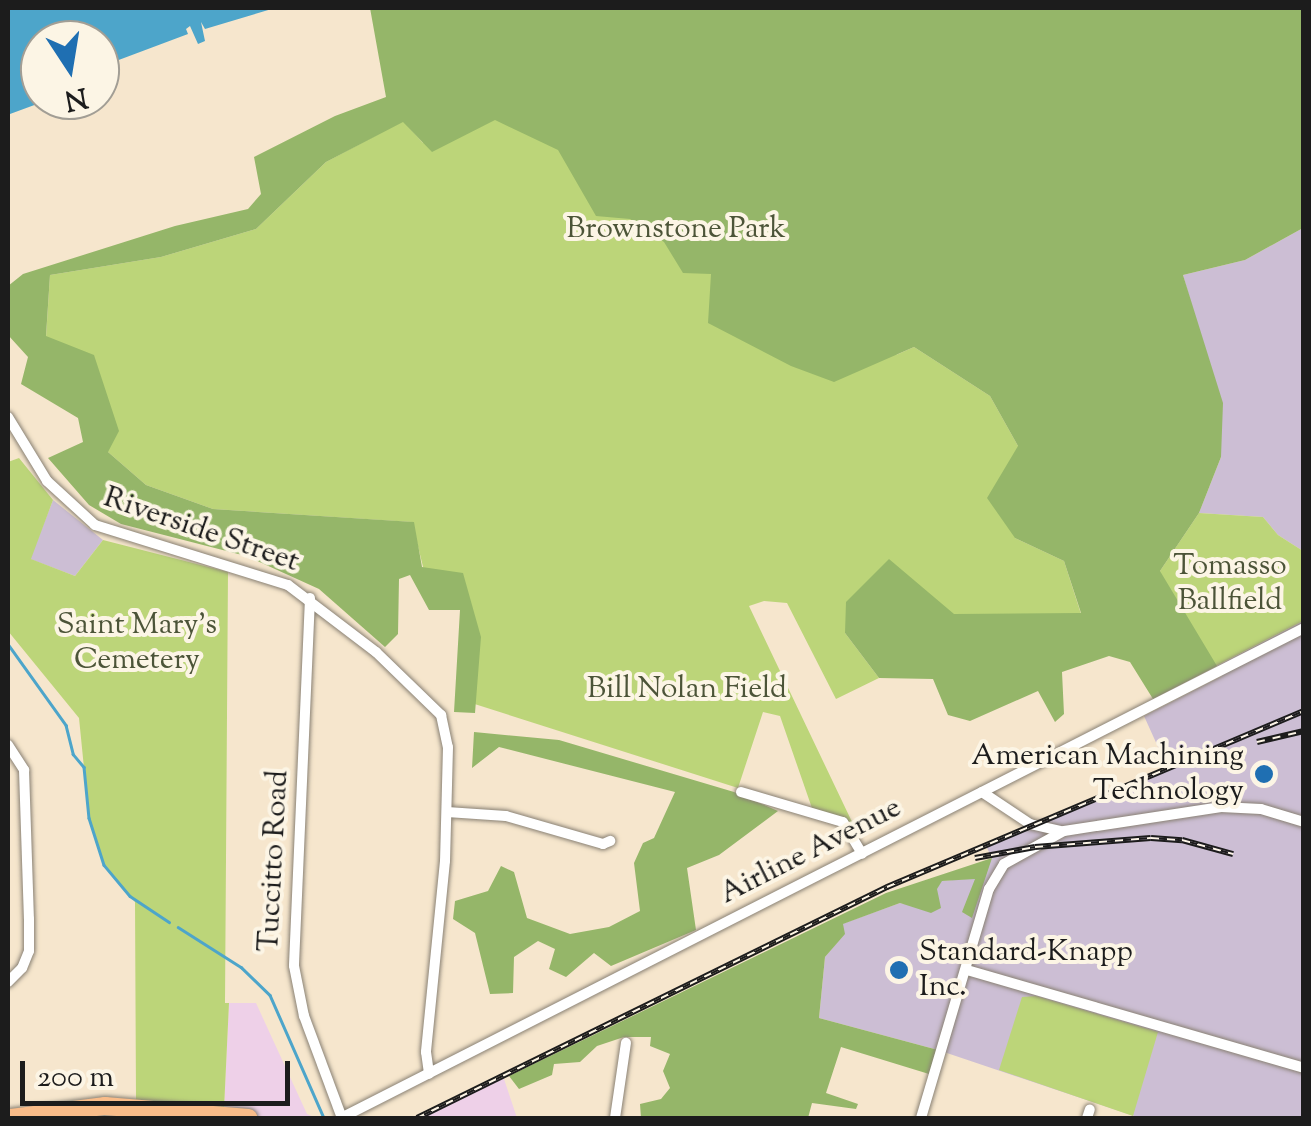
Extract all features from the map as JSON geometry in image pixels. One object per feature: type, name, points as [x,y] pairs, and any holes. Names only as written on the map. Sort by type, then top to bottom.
[{"type":"highway","points":[[10,1118],[105,1106],[248,1118]]},
{"type":"street","name":"Riverside Street","points":[[8,417],[47,481],[95,525],[262,574],[310,598],[399,673],[441,716],[448,746],[446,812],[426,1052],[429,1074]]},
{"type":"street","name":"Tuccitto Road","points":[[310,598],[294,966],[304,1016],[342,1118]]},
{"type":"street","name":"Airline Avenue","points":[[342,1118],[1304,628]]},
{"type":"street","points":[[8,745],[24,770],[29,935],[22,968],[8,982]]},
{"type":"street","points":[[741,792],[843,822],[862,854]]},
{"type":"street","points":[[982,792],[1030,824],[1064,832]]},
{"type":"street","points":[[921,1118],[993,879],[1004,864],[1064,832],[1239,806],[1304,822]]},
{"type":"street","points":[[446,812],[506,816],[599,843],[610,841]]},
{"type":"street","points":[[1030,824],[1030,850]]},
{"type":"street","points":[[967,970],[1304,1068]]},
{"type":"street","points":[[615,1118],[626,1044]]},
{"type":"shaded area","points":[[1303,228],[1303,551],[1278,535],[1263,517],[1199,513],[1221,457],[1201,338],[1183,275],[1245,260]]},
{"type":"shaded area","points":[[53,500],[103,540],[75,576],[30,559]]},
{"type":"shaded area","points":[[1303,621],[1303,1118],[1140,1118],[938,1050],[819,1018],[825,957],[844,934],[842,924],[900,903],[920,907],[941,881],[976,878],[992,858],[986,846],[1168,769],[1144,716],[1222,676],[1217,666]]},
{"type":"shaded area","points":[[229,1003],[256,1003],[307,1114],[316,1118],[261,1118],[224,1109]]},
{"type":"shaded area","points":[[503,1076],[517,1118],[417,1118]]},
{"type":"green space","name":"Brownstone Park","points":[[370,8],[1303,8],[1303,228],[1245,260],[1183,275],[1223,403],[1221,457],[1199,513],[1160,571],[1217,666],[1153,699],[1130,662],[1109,656],[1062,672],[1064,714],[1055,722],[1038,691],[970,721],[948,715],[933,679],[879,678],[845,633],[846,602],[889,559],[954,614],[1081,613],[1064,561],[1015,538],[987,498],[1018,446],[990,396],[914,347],[834,382],[791,366],[708,323],[711,274],[683,273],[664,242],[630,219],[596,216],[558,150],[495,120],[432,152],[403,122],[326,162],[256,229],[161,257],[50,275],[46,336],[94,355],[119,431],[108,452],[146,485],[213,509],[414,522],[422,567],[463,573],[481,637],[475,713],[454,712],[460,610],[429,610],[410,575],[399,579],[398,634],[385,647],[319,589],[246,556],[121,524],[89,505],[48,458],[83,442],[78,418],[21,384],[28,357],[8,335],[8,286],[23,274],[175,226],[248,209],[261,194],[254,157],[335,116],[386,97]]},
{"type":"green space","points":[[389,8],[1303,8],[896,355],[914,347],[990,396],[1018,446],[1015,538],[1064,561],[1081,614],[954,614],[845,633],[879,678],[836,699],[787,603],[764,601],[749,606],[853,824],[813,811],[780,716],[763,712],[738,788],[462,700],[467,607],[428,587],[412,522],[213,509],[146,485],[108,452],[46,337],[50,275],[161,257],[256,229],[326,162],[403,121],[423,143]]},
{"type":"green space","name":"Saint Mary's Cemetery","points":[[19,458],[53,500],[31,559],[75,576],[103,540],[228,572],[225,1003],[229,1003],[224,1109],[136,1100],[135,902],[104,865],[89,818],[79,718],[8,631],[8,462]]},
{"type":"green space","name":"Tomasso Ballfield","points":[[1199,513],[1263,517],[1278,535],[1303,551],[1303,621],[1179,685],[1160,571]]},
{"type":"green space","points":[[474,732],[559,740],[734,792],[778,811],[719,855],[687,868],[696,930],[611,966],[594,953],[566,977],[549,969],[555,949],[538,941],[514,957],[513,993],[490,994],[475,933],[453,919],[455,901],[488,891],[501,866],[514,872],[527,918],[570,934],[609,927],[640,911],[634,863],[643,843],[654,838],[675,792],[499,747],[472,768]]},
{"type":"green space","points":[[992,858],[972,918],[962,912],[975,879],[942,881],[937,889],[941,908],[931,913],[900,903],[843,924],[845,934],[825,957],[819,1018],[938,1050],[929,1074],[841,1047],[826,1093],[858,1104],[856,1109],[812,1103],[808,1118],[641,1118],[640,1104],[661,1099],[670,1088],[663,1071],[670,1054],[650,1046],[651,1037],[624,1037],[597,1046],[580,1062],[554,1064],[552,1075],[519,1089],[509,1076],[886,893]]},
{"type":"green space","points":[[1036,996],[1158,1032],[1133,1116],[999,1070],[1022,997]]},
{"type":"water","points":[[8,8],[275,8],[205,29],[201,22],[205,41],[198,44],[190,26],[186,29],[188,34],[120,60],[120,20],[20,20],[20,110],[10,114]]},
{"type":"waterway","points":[[8,644],[66,725],[73,754],[84,767],[89,818],[104,865],[130,896],[169,922]]},
{"type":"waterway","points":[[178,927],[241,967],[270,995],[323,1116]]},
{"type":"railway","points":[[417,1118],[887,887],[1304,711]]},
{"type":"railway","points":[[1257,742],[1304,731]]},
{"type":"railway","points":[[975,858],[1035,847],[1151,838],[1182,840],[1233,854]]},
{"type":"place","name":"American Machining Technology","points":[[1264,774]]},
{"type":"place","name":"Standard-Knapp Inc.","points":[[899,970]]},
{"type":"park label","name":"Bill Nolan Field","points":[[687,690]]}]
